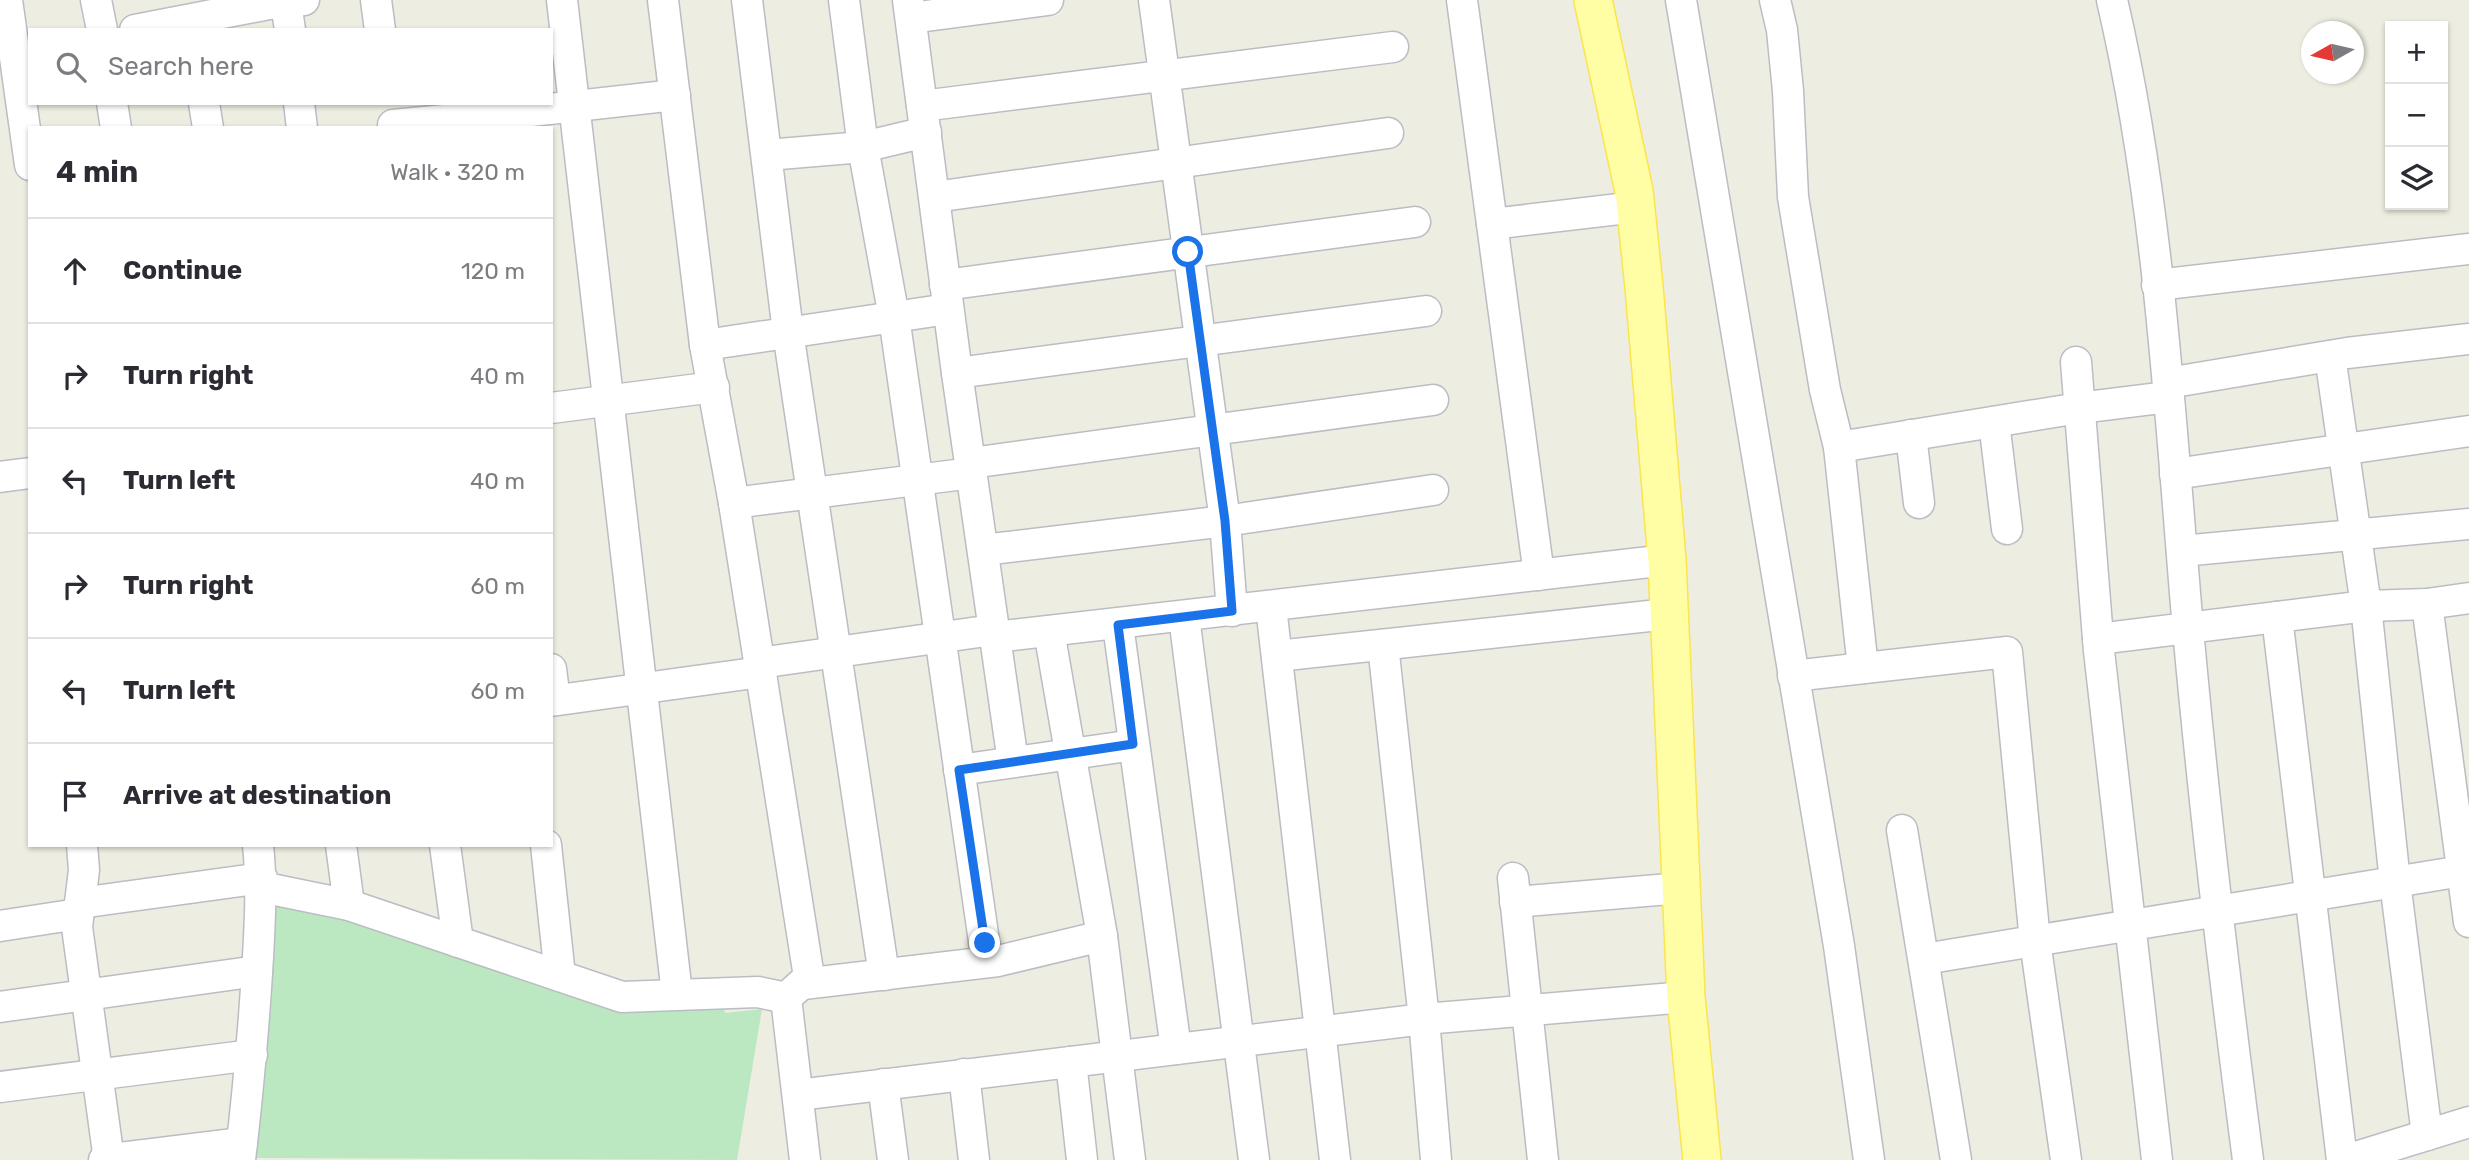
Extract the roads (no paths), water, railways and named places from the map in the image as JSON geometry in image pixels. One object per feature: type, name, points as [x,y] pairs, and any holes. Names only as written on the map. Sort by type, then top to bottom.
[{"type":"main road","points":[[1593,0],[1636,207],[1667,559],[1686,997],[1702,1160]]},
{"type":"street","points":[[7,0],[22,45],[28,134]]},
{"type":"street","points":[[96,0],[102,28]]},
{"type":"street","points":[[376,0],[380,28]]},
{"type":"street","points":[[562,0],[577,106],[677,994]]},
{"type":"street","points":[[663,0],[705,345],[734,503],[809,977],[794,991],[798,1095],[806,1160]]},
{"type":"street","points":[[747,0],[788,332],[884,975]]},
{"type":"street","points":[[844,0],[863,147],[894,317],[987,962]]},
{"type":"street","points":[[1013,762],[957,373],[909,9],[1048,0]]},
{"type":"street","points":[[1154,0],[1225,521],[1232,611]]},
{"type":"street","points":[[1462,0],[1539,575]]},
{"type":"street","points":[[1681,0],[1839,946],[1869,1160]]},
{"type":"street","points":[[1775,0],[1782,30],[1788,90],[1793,197],[1825,390],[1839,447],[1863,668]]},
{"type":"street","points":[[2112,0],[2148,205],[2168,390],[2215,911],[2248,1160]]},
{"type":"street","points":[[143,28],[191,16],[284,7]]},
{"type":"street","points":[[767,155],[863,147],[924,119],[1164,75],[1392,47]]},
{"type":"street","points":[[392,119],[486,122],[577,106],[675,95]]},
{"type":"street","points":[[112,105],[116,126]]},
{"type":"street","points":[[204,105],[208,126]]},
{"type":"street","points":[[299,105],[302,126]]},
{"type":"street","points":[[935,197],[1388,133]]},
{"type":"street","points":[[1492,224],[1636,207]]},
{"type":"street","points":[[705,345],[894,317],[947,297],[1188,252],[1415,222]]},
{"type":"street","points":[[2157,285],[2469,249]]},
{"type":"street","points":[[957,373],[1426,311]]},
{"type":"street","points":[[1839,447],[2079,408],[2330,356],[2469,339]]},
{"type":"street","points":[[2330,356],[2366,606],[2395,882],[2427,1135]]},
{"type":"street","points":[[2076,362],[2098,639],[2157,1160]]},
{"type":"street","points":[[553,408],[714,387]]},
{"type":"street","points":[[734,503],[917,480],[972,468],[1433,400]]},
{"type":"street","points":[[1994,422],[2007,529]]},
{"type":"street","points":[[2175,474],[2469,431]]},
{"type":"street","points":[[1911,435],[1919,503]]},
{"type":"street","points":[[0,477],[28,473]]},
{"type":"street","points":[[983,551],[1225,521],[1433,490]]},
{"type":"street","points":[[2182,551],[2469,524]]},
{"type":"street","points":[[553,701],[644,689],[760,668],[836,650],[940,637],[1118,625],[1667,559]]},
{"type":"street","points":[[2098,639],[2189,630],[2366,606],[2427,604],[2469,598]]},
{"type":"street","points":[[2427,604],[2468,908]]},
{"type":"street","points":[[1271,607],[1335,1160]]},
{"type":"street","points":[[1277,656],[1668,614]]},
{"type":"street","points":[[1184,617],[1241,1041],[1254,1160]]},
{"type":"street","points":[[2277,617],[2344,1160],[2395,1153],[2427,1135],[2469,1122]]},
{"type":"street","points":[[1118,625],[1176,1049]]},
{"type":"street","points":[[1049,631],[1102,936],[1130,1160]]},
{"type":"street","points":[[1383,645],[1424,1018],[1436,1160]]},
{"type":"street","points":[[1793,676],[2007,652],[2035,941],[2066,1160]]},
{"type":"street","points":[[959,770],[1133,744]]},
{"type":"street","points":[[1902,830],[1956,1160]]},
{"type":"street","points":[[82,847],[84,870],[77,927],[107,1160],[241,1152],[252,1055],[262,883],[258,847]]},
{"type":"street","points":[[341,847],[349,905]]},
{"type":"street","points":[[444,847],[458,942]]},
{"type":"street","points":[[546,847],[560,976]]},
{"type":"street","points":[[1924,959],[2462,871]]},
{"type":"street","points":[[0,926],[79,909],[262,883],[349,905],[622,997],[794,991],[884,975],[987,962],[1102,936]]},
{"type":"street","points":[[1543,1160],[1524,1010],[1514,890],[1681,888]]},
{"type":"street","points":[[0,1007],[257,971]]},
{"type":"street","points":[[798,1095],[1424,1018],[1686,997]]},
{"type":"street","points":[[0,1087],[252,1055]]},
{"type":"street","points":[[1071,1062],[1083,1160]]},
{"type":"street","points":[[964,1074],[974,1160]]},
{"type":"street","points":[[883,1084],[892,1160]]}]
